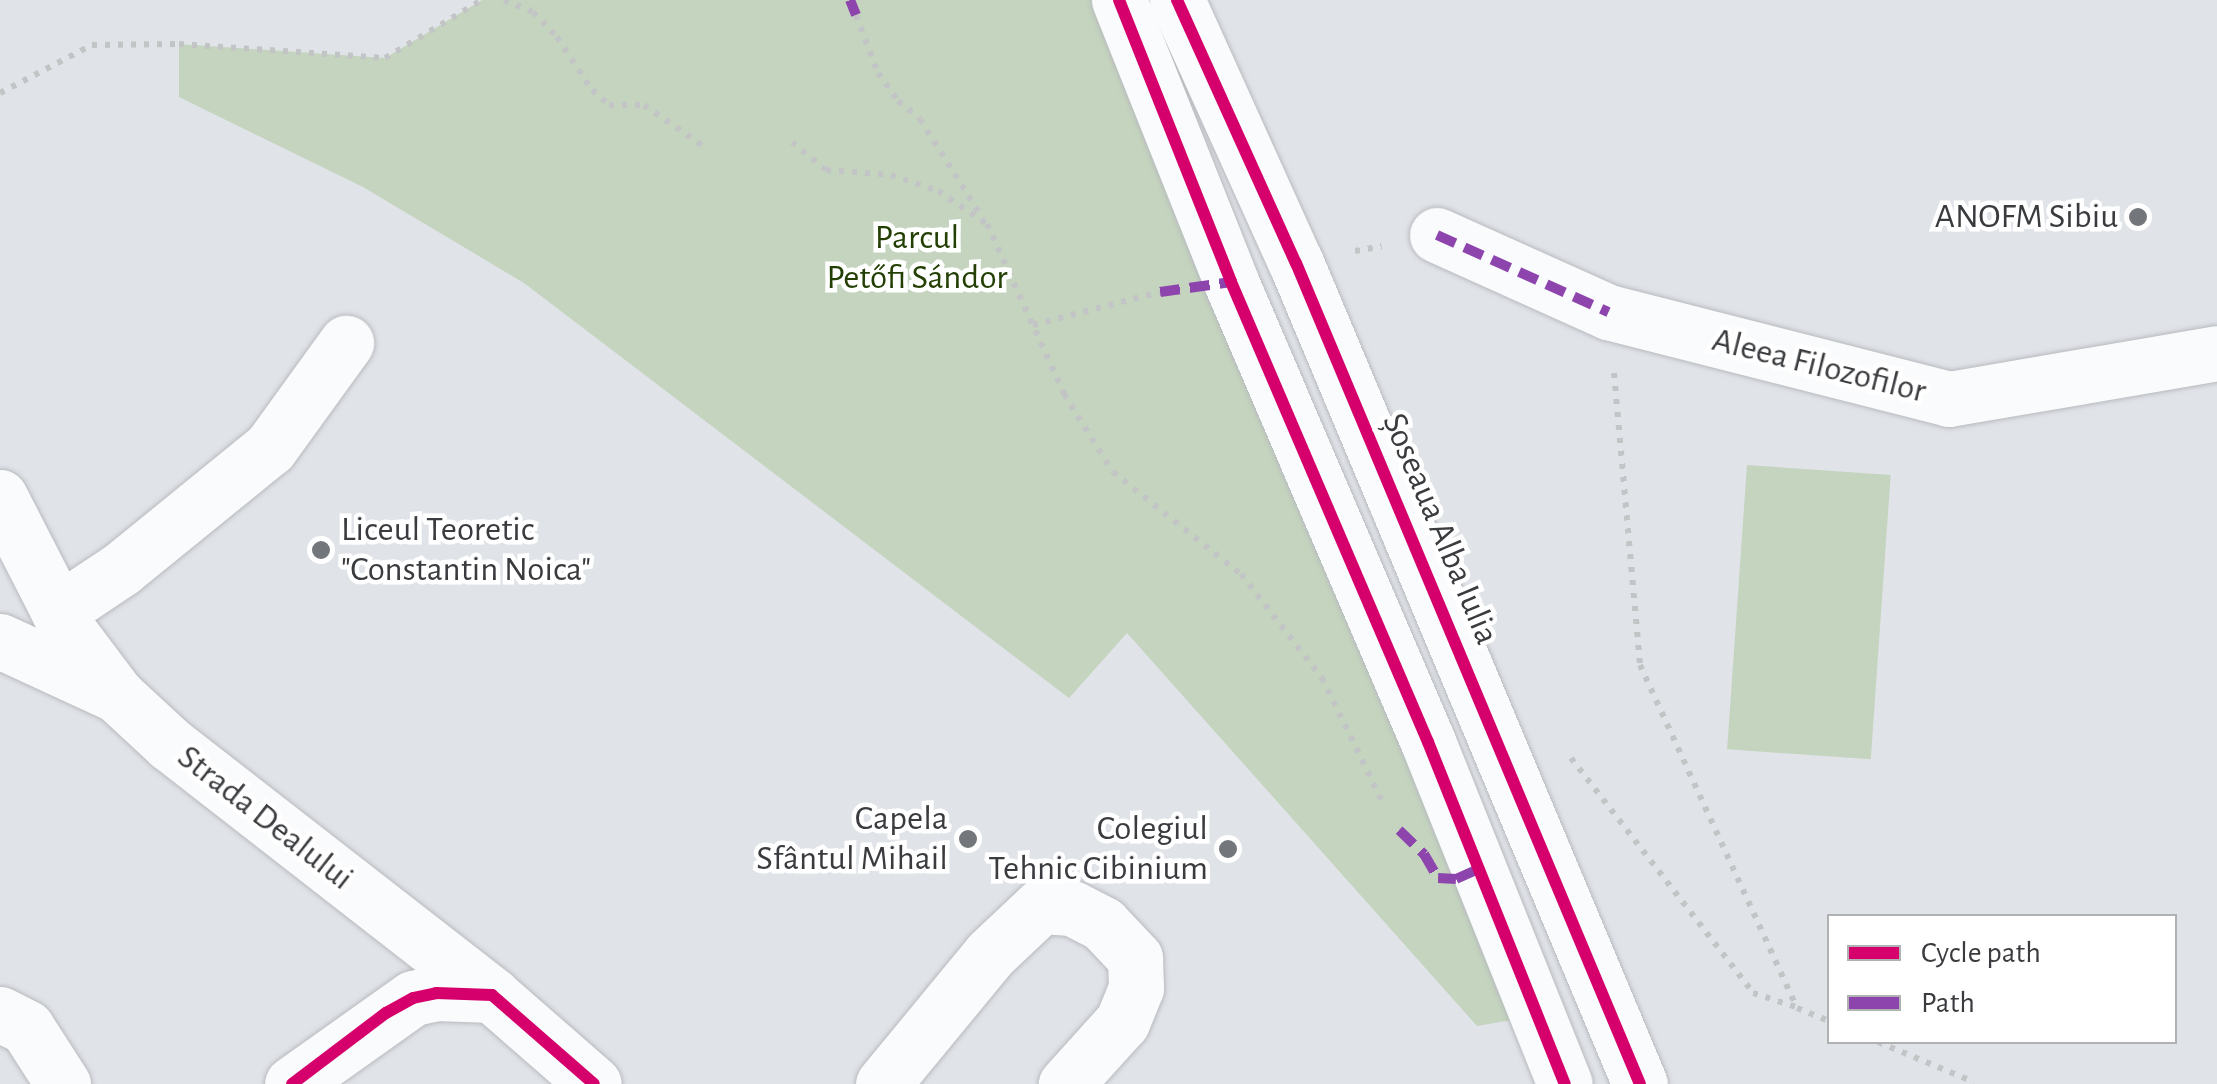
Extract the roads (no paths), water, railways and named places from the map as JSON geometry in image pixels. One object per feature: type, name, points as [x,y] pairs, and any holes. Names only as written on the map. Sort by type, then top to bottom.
[{"type":"main road","points":[[1119,0],[1231,282],[1428,742],[1566,1084]]},
{"type":"main road","name":"Șoseaua Alba Iulia","points":[[1177,0],[1296,263],[1640,1084]]},
{"type":"main road","name":"Aleea Filozofilor","points":[[1437,235],[1608,312],[1949,399],[2217,353]]},
{"type":"main road","points":[[58,611],[121,569],[270,448],[346,343]]},
{"type":"main road","name":"Strada Dealului","points":[[0,497],[58,611],[117,696],[170,744],[492,995],[594,1084]]},
{"type":"main road","points":[[0,641],[117,696]]},
{"type":"main road","points":[[883,1084],[990,954],[1041,906],[1072,908],[1103,924],[1135,958],[1136,988],[1122,1022],[1066,1084]]},
{"type":"main road","points":[[292,1084],[413,998],[436,993],[492,995]]},
{"type":"main road","points":[[0,1014],[26,1028],[63,1084]]},
{"type":"place","name":"ANOFM Sibiu","points":[[2138,217]]},
{"type":"place","name":"Liceul Teoretic \"Constantin Noica\"","points":[[321,550]]},
{"type":"place","name":"Capela Sfântul Mihail","points":[[968,839]]},
{"type":"place","name":"Colegiul Tehnic Cibinium","points":[[1228,849]]},
{"type":"park label","name":"Parcul Petőfi Sándor","points":[[917,258]]}]
